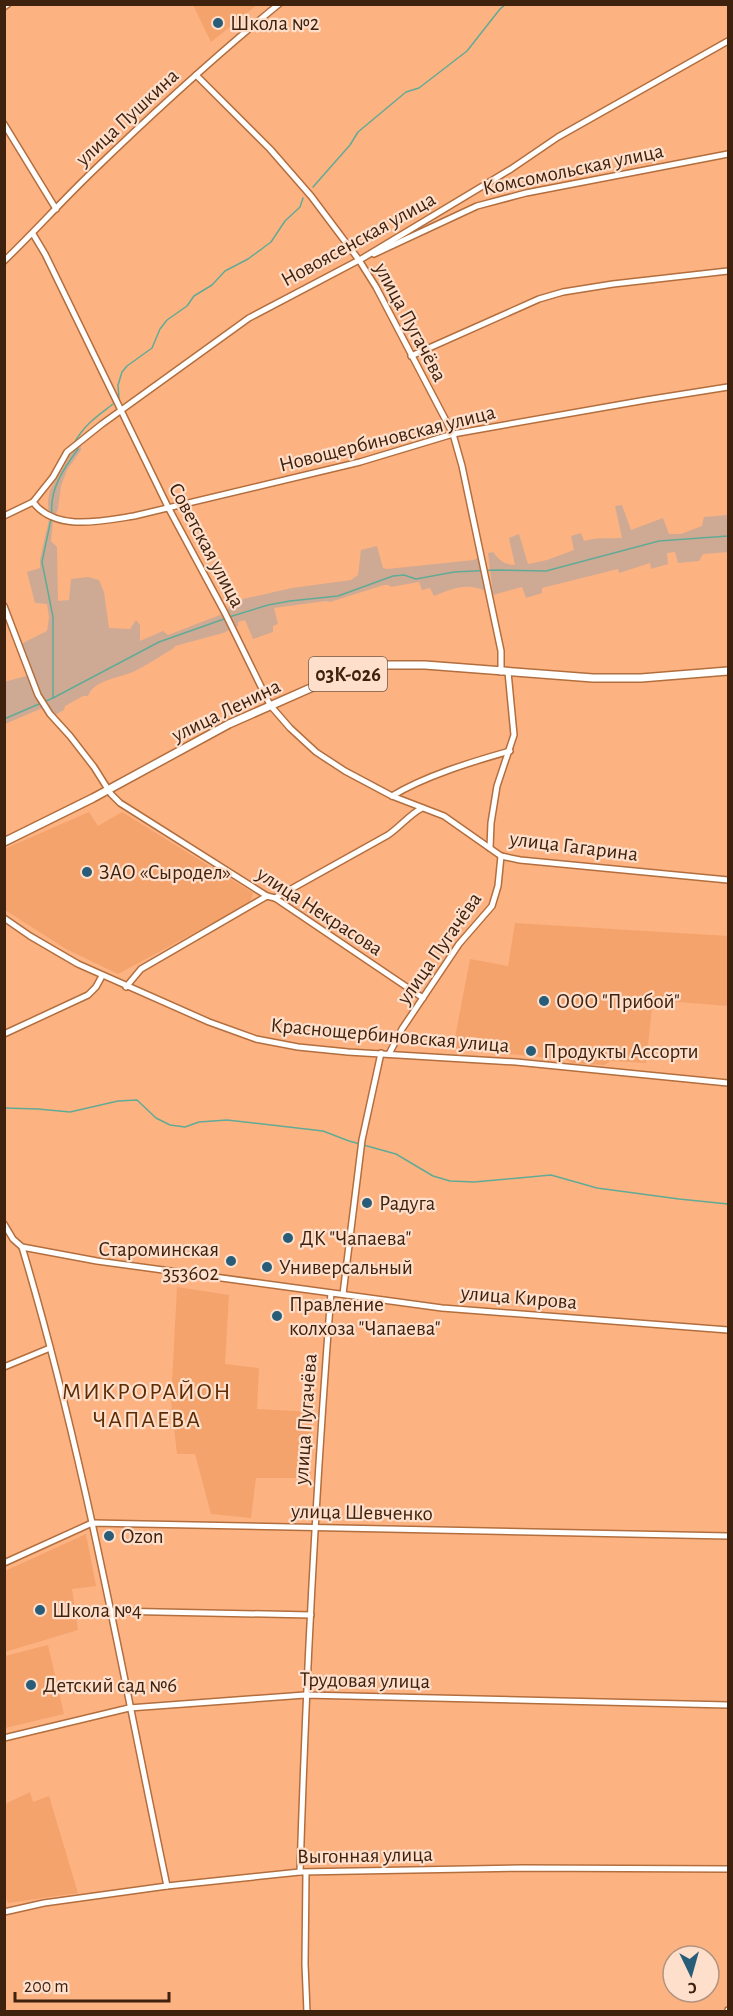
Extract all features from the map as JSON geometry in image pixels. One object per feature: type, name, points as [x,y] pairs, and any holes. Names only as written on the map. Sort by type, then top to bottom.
[{"type":"main road","name":"улица Ленина","points":[[4,842],[107,790],[219,729],[270,705],[353,672],[385,665],[425,665],[593,678],[641,678],[729,671]]},
{"type":"street","name":"улица Пушкина","points":[[4,261],[97,167],[238,37],[279,4]]},
{"type":"street","name":"Новоясенская улица","points":[[33,502],[53,477],[67,452],[81,440],[249,318],[361,259],[511,169],[558,137],[729,41]]},
{"type":"street","name":"улица Пугачёва","points":[[196,75],[270,149],[361,259],[453,435],[462,466],[501,651],[514,735],[497,786],[491,823],[490,848]]},
{"type":"street","points":[[4,124],[57,208]]},
{"type":"street","name":"Комсомольская улица","points":[[361,259],[477,206],[526,194],[729,154]]},
{"type":"street","name":"Советская улица","points":[[33,234],[45,254],[168,507],[225,613],[270,705],[316,752],[345,771],[392,796],[422,808]]},
{"type":"street","points":[[411,356],[523,306],[563,292],[729,271]]},
{"type":"street","name":"Новощербиновская улица","points":[[33,502],[41,512],[74,522],[134,516],[360,462],[453,435],[729,387]]},
{"type":"street","points":[[4,516],[33,502]]},
{"type":"street","name":"улица Некрасова","points":[[4,606],[38,695],[80,747],[107,790],[120,802],[267,896],[275,898],[423,998]]},
{"type":"street","points":[[392,796],[418,783],[510,751]]},
{"type":"street","points":[[275,898],[388,835],[403,825],[410,814],[422,808]]},
{"type":"street","name":"улица Гагарина","points":[[422,808],[444,816],[501,856],[520,860],[729,880]]},
{"type":"street","name":"улица Пугачёва","points":[[389,1054],[395,1040],[459,944],[492,906],[498,886],[501,856]]},
{"type":"street","points":[[255,904],[256,888]]},
{"type":"street","points":[[126,987],[141,969],[267,896]]},
{"type":"street","name":"Краснощербиновская улица","points":[[4,918],[78,964],[102,976],[209,1022],[256,1038],[298,1047],[516,1062],[729,1083]]},
{"type":"street","points":[[4,1034],[88,995],[102,976]]},
{"type":"street","points":[[343,1294],[360,1149],[381,1053]]},
{"type":"street","points":[[4,1224],[13,1239],[22,1247],[50,1348],[92,1523],[167,1887]]},
{"type":"street","name":"улица Кирова","points":[[22,1247],[97,1261],[453,1309],[729,1330]]},
{"type":"street","name":"улица Пугачёва","points":[[307,2012],[303,1872],[306,1695],[332,1293]]},
{"type":"street","points":[[4,1367],[50,1348]]},
{"type":"street","name":"улица Шевченко","points":[[4,1563],[92,1523],[729,1536]]},
{"type":"street","points":[[110,1611],[311,1616]]},
{"type":"street","name":"Трудовая улица","points":[[4,1738],[129,1708],[306,1695],[729,1705]]},
{"type":"street","name":"Выгонная улица","points":[[4,1912],[44,1903],[303,1872],[729,1869]]},
{"type":"shaded area","name":"Школа №2","points":[[193,5],[257,5],[211,42]]},
{"type":"shaded area","points":[[81,440],[81,450],[67,470],[61,486],[58,509],[53,520],[51,541],[57,547],[58,601],[69,600],[71,579],[88,577],[99,580],[104,592],[109,628],[130,629],[136,620],[140,625],[140,641],[163,631],[168,635],[225,613],[234,601],[292,588],[351,580],[358,575],[361,550],[377,546],[383,568],[387,569],[474,560],[481,556],[487,592],[467,587],[434,596],[430,588],[422,590],[419,582],[390,587],[384,585],[330,602],[274,608],[278,624],[273,626],[273,632],[253,639],[245,620],[238,622],[238,626],[223,633],[175,646],[133,672],[101,683],[88,696],[83,696],[65,706],[64,710],[55,715],[50,714],[45,707],[5,724],[4,682],[30,675],[19,645],[47,631],[49,617],[47,604],[35,603],[27,572],[40,568],[49,520],[50,490],[69,458],[67,455]]},
{"type":"shaded area","points":[[622,505],[631,530],[663,518],[669,534],[681,534],[702,526],[704,517],[728,515],[728,552],[703,554],[699,561],[678,563],[675,552],[667,553],[668,564],[651,569],[650,563],[619,573],[618,569],[542,588],[542,593],[526,598],[522,587],[493,595],[488,553],[493,552],[503,562],[515,565],[509,538],[519,534],[528,564],[547,560],[574,550],[571,536],[581,533],[584,541],[622,538],[615,506]]},
{"type":"shaded area","points":[[89,812],[98,826],[122,812],[253,893],[250,903],[118,974],[66,949],[5,910],[4,849]]},
{"type":"shaded area","points":[[515,923],[728,936],[728,1006],[653,1000],[646,1063],[611,1061],[604,1065],[572,1063],[567,1060],[453,1048],[470,959],[508,966]]},
{"type":"shaded area","points":[[177,1287],[229,1295],[225,1364],[259,1368],[257,1409],[313,1412],[310,1478],[256,1478],[251,1518],[211,1514],[195,1454],[177,1454],[171,1401]]},
{"type":"shaded area","name":"Школа №4","points":[[86,1534],[96,1586],[72,1589],[78,1630],[5,1652],[5,1571]]},
{"type":"shaded area","name":"Детский сад №6","points":[[48,1645],[64,1714],[5,1728],[5,1656]]},
{"type":"shaded area","points":[[30,1792],[33,1802],[49,1796],[78,1893],[8,1903],[4,1894],[5,1804]]},
{"type":"waterway","points":[[313,187],[350,145],[358,132],[406,92],[419,88],[467,51],[506,4]]},
{"type":"waterway","points":[[119,399],[118,385],[122,372],[152,348],[160,329],[167,320],[187,306],[194,296],[212,285],[225,271],[248,259],[271,242],[285,221],[300,207],[303,198]]},
{"type":"waterway","points":[[74,443],[87,426],[113,404]]},
{"type":"waterway","points":[[52,514],[55,488],[78,449],[76,447]]},
{"type":"waterway","points":[[51,519],[42,562],[53,617],[53,698]]},
{"type":"waterway","points":[[229,617],[268,605],[338,596],[393,576],[404,575],[416,579],[454,572],[546,571],[659,541],[728,536]]},
{"type":"waterway","points":[[4,719],[53,698],[159,642],[224,619]]},
{"type":"waterway","points":[[4,1108],[70,1112],[118,1101],[137,1100],[156,1118],[170,1125],[185,1127],[199,1122],[227,1120],[323,1131],[396,1154],[433,1176],[450,1181],[474,1182],[551,1175],[597,1188],[728,1204]]},
{"type":"place","name":"Школа №2","points":[[218,23]]},
{"type":"place","name":"ЗАО «Сыродел»","points":[[87,872]]},
{"type":"place","name":"ООО \"Прибой\"","points":[[544,1001]]},
{"type":"place","name":"Продукты Ассорти","points":[[531,1051]]},
{"type":"place","name":"Радуга","points":[[367,1203]]},
{"type":"place","name":"ДК \"Чапаева\"","points":[[288,1238]]},
{"type":"place","name":"Староминская 353602","points":[[231,1261]]},
{"type":"place","name":"Универсальный","points":[[267,1267]]},
{"type":"place","name":"Правление колхоза \"Чапаева\"","points":[[277,1316]]},
{"type":"place","name":"Ozon","points":[[109,1536]]},
{"type":"place","name":"Школа №4","points":[[40,1610]]},
{"type":"place","name":"Детский сад №6","points":[[31,1685]]},
{"type":"district","name":"МИКРОРАЙОН ЧАПАЕВА","points":[[147,1405]]}]
